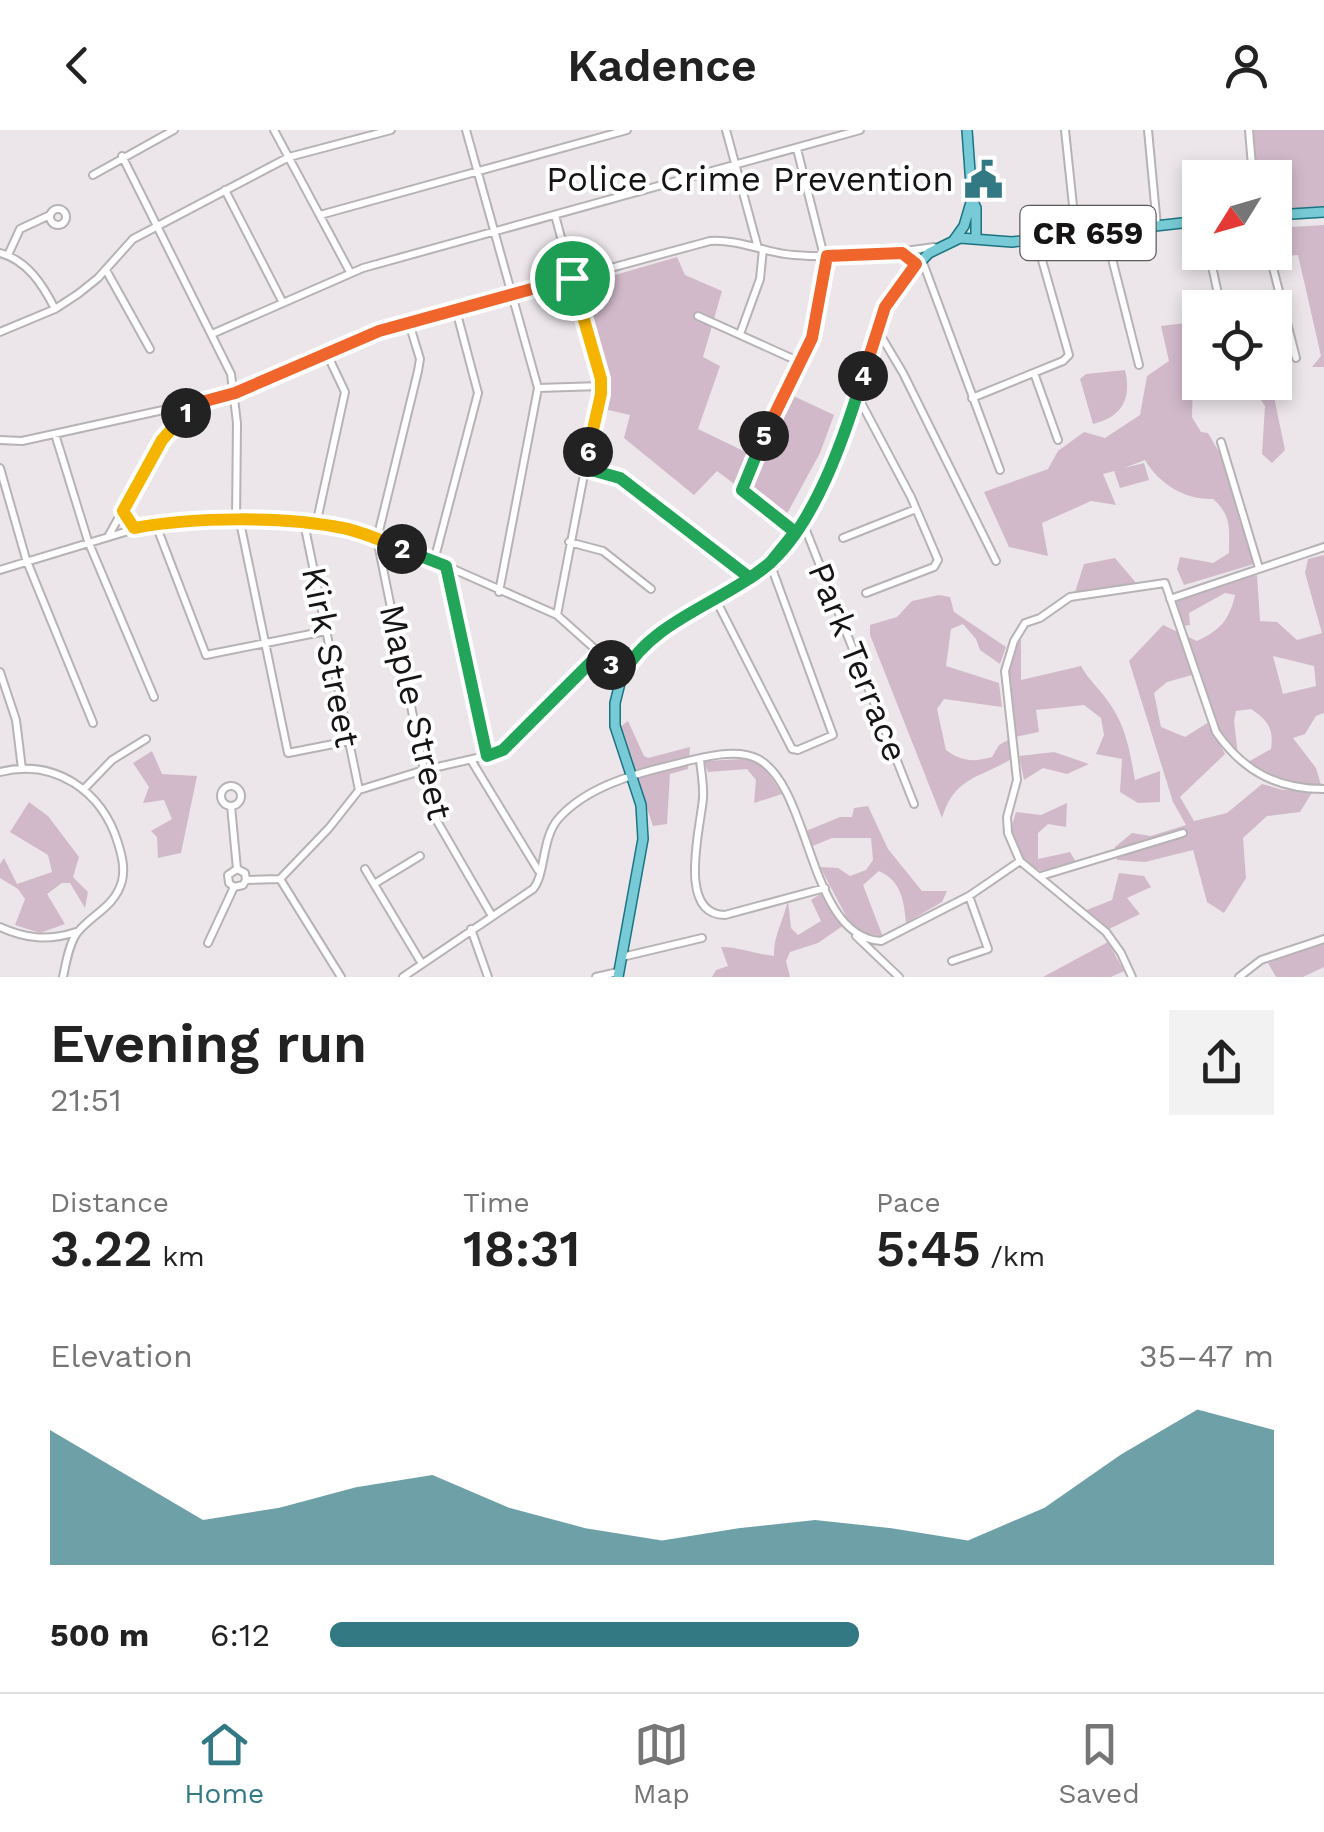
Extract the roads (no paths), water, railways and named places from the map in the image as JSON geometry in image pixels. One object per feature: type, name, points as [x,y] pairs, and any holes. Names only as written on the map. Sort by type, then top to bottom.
[{"type":"main road","points":[[967,130],[976,237]]},
{"type":"main road","points":[[954,240],[964,226],[972,199]]},
{"type":"main road","points":[[1292,214],[1324,212]]},
{"type":"main road","name":"CR 659","points":[[623,674],[648,642],[750,578],[770,563],[795,532],[828,471],[877,330],[896,289],[919,262],[954,240],[976,237],[1012,242],[1182,223]]},
{"type":"main road","points":[[619,975],[643,840],[640,806],[614,714],[623,674]]},
{"type":"street","points":[[93,175],[174,130]]},
{"type":"street","points":[[274,130],[350,272]]},
{"type":"street","points":[[0,332],[55,309],[106,270],[133,239],[225,190],[289,157],[390,130]]},
{"type":"street","points":[[466,130],[538,388],[499,592]]},
{"type":"street","points":[[320,215],[627,130]]},
{"type":"street","points":[[726,130],[760,249],[760,279],[739,335]]},
{"type":"street","points":[[212,334],[350,272],[859,130]]},
{"type":"street","points":[[1065,130],[1076,234]]},
{"type":"street","points":[[1148,130],[1157,226]]},
{"type":"street","points":[[1249,130],[1252,160]]},
{"type":"street","points":[[795,532],[741,486],[812,338],[825,256],[796,149]]},
{"type":"street","points":[[122,156],[231,374],[235,393],[238,522],[288,752],[349,741]]},
{"type":"street","points":[[225,190],[282,303]]},
{"type":"street","points":[[50,215],[20,230],[4,254],[36,279],[55,309]]},
{"type":"street","points":[[555,215],[601,386],[557,616]]},
{"type":"street","points":[[1105,231],[1138,365]]},
{"type":"street","points":[[972,398],[1069,355],[1036,239]]},
{"type":"street","points":[[0,440],[22,441],[235,393],[379,331],[710,240],[792,255],[825,256],[902,253],[940,246]]},
{"type":"street","points":[[902,253],[919,262],[1000,470]]},
{"type":"street","points":[[106,270],[150,349]]},
{"type":"street","points":[[1274,270],[1296,358]]},
{"type":"street","points":[[434,561],[478,393],[456,310]]},
{"type":"street","points":[[698,316],[800,362]]},
{"type":"street","name":"Maple Street","points":[[409,323],[420,359],[377,539],[438,821],[492,916]]},
{"type":"street","points":[[877,330],[996,561]]},
{"type":"street","name":"Kirk Street","points":[[316,524],[345,392],[327,354]]},
{"type":"street","points":[[1034,372],[1058,440]]},
{"type":"street","points":[[538,388],[601,386]]},
{"type":"street","points":[[857,395],[916,508],[937,564],[866,592]]},
{"type":"street","points":[[109,535],[162,440],[198,403]]},
{"type":"street","points":[[55,434],[88,541],[154,697]]},
{"type":"street","points":[[1220,442],[1259,568]]},
{"type":"street","points":[[0,468],[27,561],[93,723]]},
{"type":"street","points":[[584,468],[620,478],[750,578]]},
{"type":"street","points":[[843,538],[916,508]]},
{"type":"street","points":[[123,511],[134,528]]},
{"type":"street","name":"Park Terrace","points":[[802,520],[914,804]]},
{"type":"street","points":[[0,570],[88,541],[156,525],[304,523],[346,528],[446,566],[557,616],[623,674]]},
{"type":"street","name":"Kirk Street","points":[[304,523],[358,790]]},
{"type":"street","points":[[156,525],[206,655],[326,631]]},
{"type":"street","points":[[569,542],[603,552],[651,589]]},
{"type":"street","points":[[1170,599],[1324,546]]},
{"type":"street","points":[[716,600],[792,750],[833,735],[770,563]]},
{"type":"street","points":[[446,566],[487,756]]},
{"type":"street","points":[[1132,977],[1122,953],[1106,932],[1020,861],[1008,833],[1007,817],[1017,780],[1005,686],[1014,641],[1025,623],[1040,618],[1070,597],[1165,583],[1216,732],[1226,746],[1242,763],[1276,783],[1324,789]]},
{"type":"street","points":[[234,887],[246,880],[280,879],[329,828],[358,790],[503,750],[598,655]]},
{"type":"street","points":[[0,672],[16,720],[22,769]]},
{"type":"street","points":[[84,789],[112,760],[146,738]]},
{"type":"street","points":[[403,977],[533,889],[538,883],[548,835],[557,820],[585,797],[631,775],[700,759],[745,756],[768,766],[786,794],[825,888],[855,935],[898,977]]},
{"type":"street","points":[[700,759],[703,795],[694,874],[706,906],[718,915],[726,915],[825,888]]},
{"type":"street","points":[[471,760],[538,871]]},
{"type":"street","points":[[0,772],[22,769],[55,773],[84,789],[112,825],[123,870],[120,887],[111,902],[78,932],[50,939],[1,929]]},
{"type":"street","points":[[232,806],[237,869]]},
{"type":"street","points":[[1041,876],[1183,834]]},
{"type":"street","points":[[374,884],[420,856]]},
{"type":"street","points":[[855,935],[881,941],[969,896],[1020,861]]},
{"type":"street","points":[[365,868],[422,964]]},
{"type":"street","points":[[237,869],[246,880]]},
{"type":"street","points":[[234,887],[228,875],[237,869]]},
{"type":"street","points":[[280,879],[341,977]]},
{"type":"street","points":[[208,943],[234,887]]},
{"type":"street","points":[[952,961],[988,948],[969,896]]},
{"type":"street","points":[[471,930],[488,977]]},
{"type":"street","points":[[63,977],[78,932]]},
{"type":"street","points":[[622,958],[702,938]]},
{"type":"street","points":[[1239,977],[1261,960],[1324,939]]},
{"type":"street","points":[[596,977],[619,975]]},
{"type":"place","name":"Police Crime Prevention","points":[[984,179]]}]
